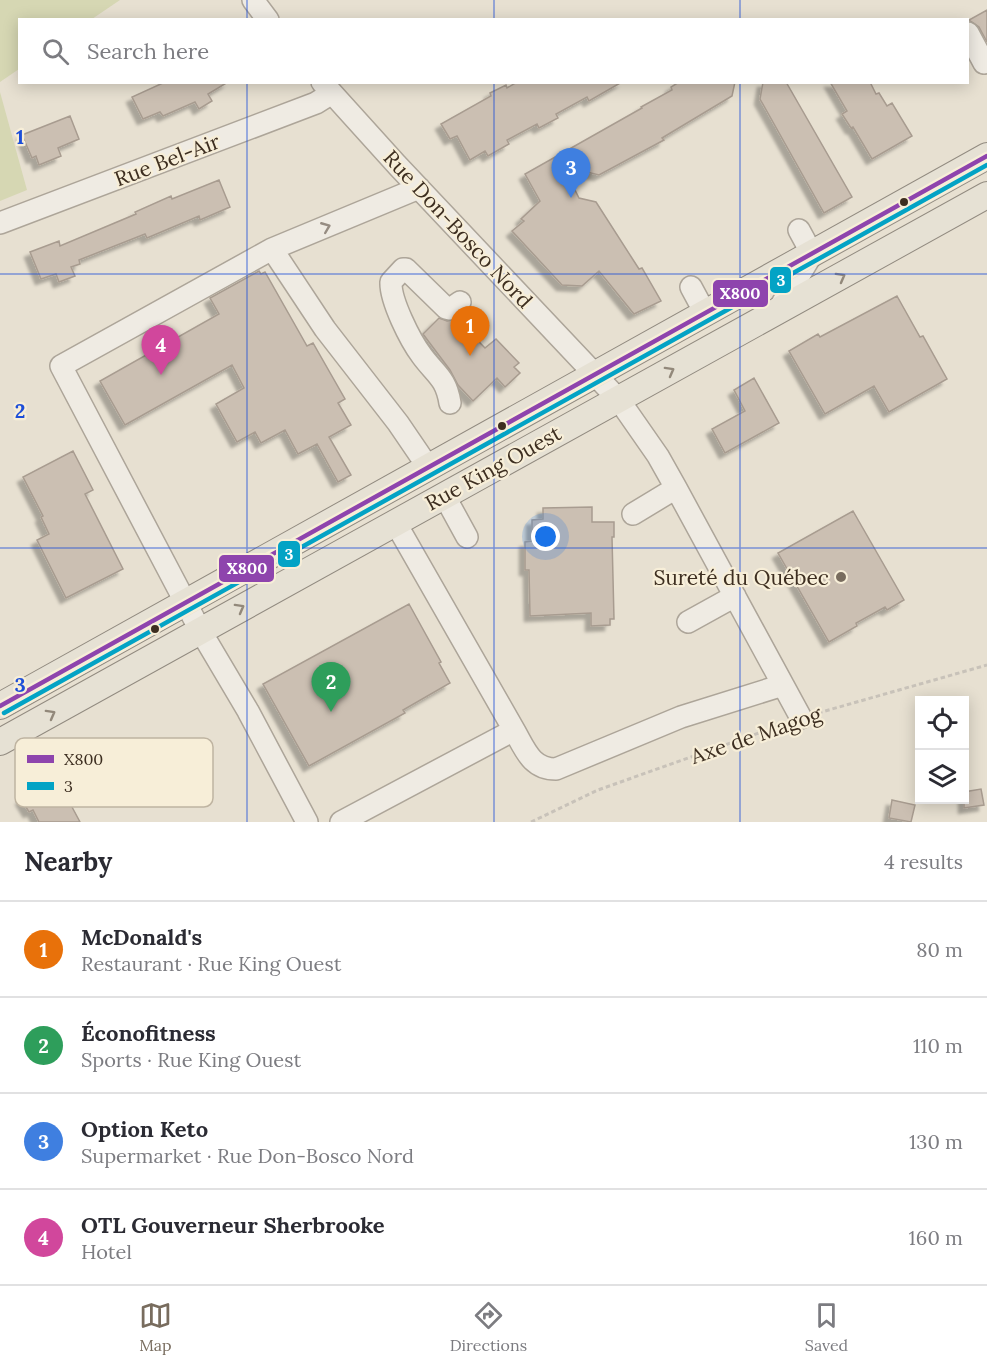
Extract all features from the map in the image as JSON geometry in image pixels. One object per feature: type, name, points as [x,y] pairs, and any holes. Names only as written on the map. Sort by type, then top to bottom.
[{"type":"main road","name":"Rue King Ouest","points":[[0,706],[987,156]]},
{"type":"main road","name":"Rue King Ouest","points":[[0,742],[987,195]]},
{"type":"street","points":[[253,0],[266,18]]},
{"type":"street","points":[[969,35],[984,63]]},
{"type":"street","name":"Rue Don-Bosco Nord","points":[[327,88],[619,400],[658,456],[801,718]]},
{"type":"street","name":"Rue Bel-Air","points":[[0,223],[316,103],[327,88]]},
{"type":"street","points":[[307,822],[248,711],[200,630],[61,366],[272,249],[419,188]]},
{"type":"street","points":[[777,312],[812,254],[799,230]]},
{"type":"street","points":[[272,249],[325,329],[398,423],[428,467]]},
{"type":"street","points":[[450,403],[447,386],[416,347],[392,296],[391,282],[403,269],[406,269],[446,308],[450,309],[460,302]]},
{"type":"street","points":[[691,287],[705,313]]},
{"type":"street","points":[[633,514],[676,488]]},
{"type":"street","points":[[444,495],[466,537]]},
{"type":"street","points":[[395,522],[533,762],[544,769],[556,769],[681,717],[783,684]]},
{"type":"street","points":[[688,622],[735,596]]},
{"type":"street","points":[[341,822],[514,730]]},
{"type":"path","name":"Axe de Magog","points":[[531,822],[598,790],[801,718],[987,665]]},
{"type":"green space","points":[[0,0],[120,0],[93,18],[18,18],[18,70],[0,82]]},
{"type":"green space","points":[[0,92],[27,190],[0,201]]},
{"type":"building","points":[[987,10],[987,42],[979,27],[969,20]]},
{"type":"building","points":[[161,84],[225,84],[208,94],[212,101],[199,109],[195,102],[163,116],[160,112],[143,119],[132,97]]},
{"type":"building","points":[[514,84],[619,84],[589,101],[587,97],[556,114],[558,118],[539,128],[537,124],[507,140],[509,144],[488,156],[485,151],[470,160],[457,136],[450,139],[441,124],[491,96],[490,93],[506,85],[507,88]]},
{"type":"building","points":[[676,84],[735,84],[732,96],[662,138],[664,140],[599,175],[587,172],[570,180],[579,198],[596,202],[639,269],[642,268],[661,301],[634,314],[599,271],[582,286],[562,285],[512,231],[524,221],[521,219],[540,201],[525,174],[642,108],[672,90],[671,87]]},
{"type":"building","points":[[763,84],[787,84],[852,197],[824,213],[760,99]]},
{"type":"building","points":[[831,84],[871,84],[876,94],[879,93],[887,106],[892,103],[912,136],[872,159],[853,127],[851,128],[842,114],[847,111]]},
{"type":"building","points":[[70,116],[79,139],[58,148],[61,156],[39,165],[36,156],[32,158],[22,135]]},
{"type":"building","points":[[219,180],[230,207],[200,220],[199,216],[147,238],[145,234],[79,260],[80,264],[71,267],[75,276],[59,282],[56,274],[41,279],[30,252],[59,241],[60,246],[136,214],[135,212],[171,196],[172,199]]},
{"type":"building","points":[[259,271],[261,274],[265,272],[307,346],[313,343],[345,399],[338,403],[351,425],[329,437],[351,475],[338,482],[317,444],[298,454],[285,430],[261,443],[255,432],[237,442],[216,404],[244,388],[232,365],[125,425],[100,381],[219,314],[210,298]]},
{"type":"building","points":[[897,296],[947,379],[889,412],[874,386],[825,414],[789,351],[818,334],[820,337]]},
{"type":"building","points":[[439,318],[447,321],[457,319],[485,348],[496,339],[519,363],[514,367],[520,373],[505,387],[497,378],[473,401],[458,385],[450,370],[423,334]]},
{"type":"building","points":[[754,378],[779,423],[725,453],[712,429],[745,411],[734,390]]},
{"type":"building","points":[[73,451],[93,490],[85,494],[123,569],[66,598],[37,540],[49,534],[41,517],[43,516],[23,477]]},
{"type":"building","points":[[592,507],[592,522],[614,522],[614,537],[612,537],[614,619],[610,619],[610,625],[591,626],[591,613],[530,616],[529,570],[525,570],[525,542],[532,541],[532,520],[543,519],[543,508]]},
{"type":"building","name":"Sureté du Québec","points":[[853,511],[904,600],[887,610],[885,607],[856,623],[857,626],[829,642],[778,553]]},
{"type":"building","points":[[409,604],[450,683],[403,710],[405,713],[309,766],[263,684]]},
{"type":"building","points":[[981,789],[984,805],[964,808],[964,804],[969,804],[969,791]]},
{"type":"building","points":[[892,800],[915,805],[911,822],[889,818]]},
{"type":"building","points":[[26,807],[72,807],[80,822],[39,822],[33,810],[29,812]]},
{"type":"transit line","name":"X800","points":[[0,706],[987,156]]},
{"type":"transit line","name":"3","points":[[4,713],[987,165]]},
{"type":"place","name":"Option Keto","points":[[571,198]]},
{"type":"place","name":"McDonald's","points":[[470,356]]},
{"type":"place","name":"OTL Gouverneur Sherbrooke","points":[[161,375]]},
{"type":"place","name":"Sureté du Québec","points":[[841,577]]},
{"type":"place","name":"Éconofitness","points":[[331,712]]}]
